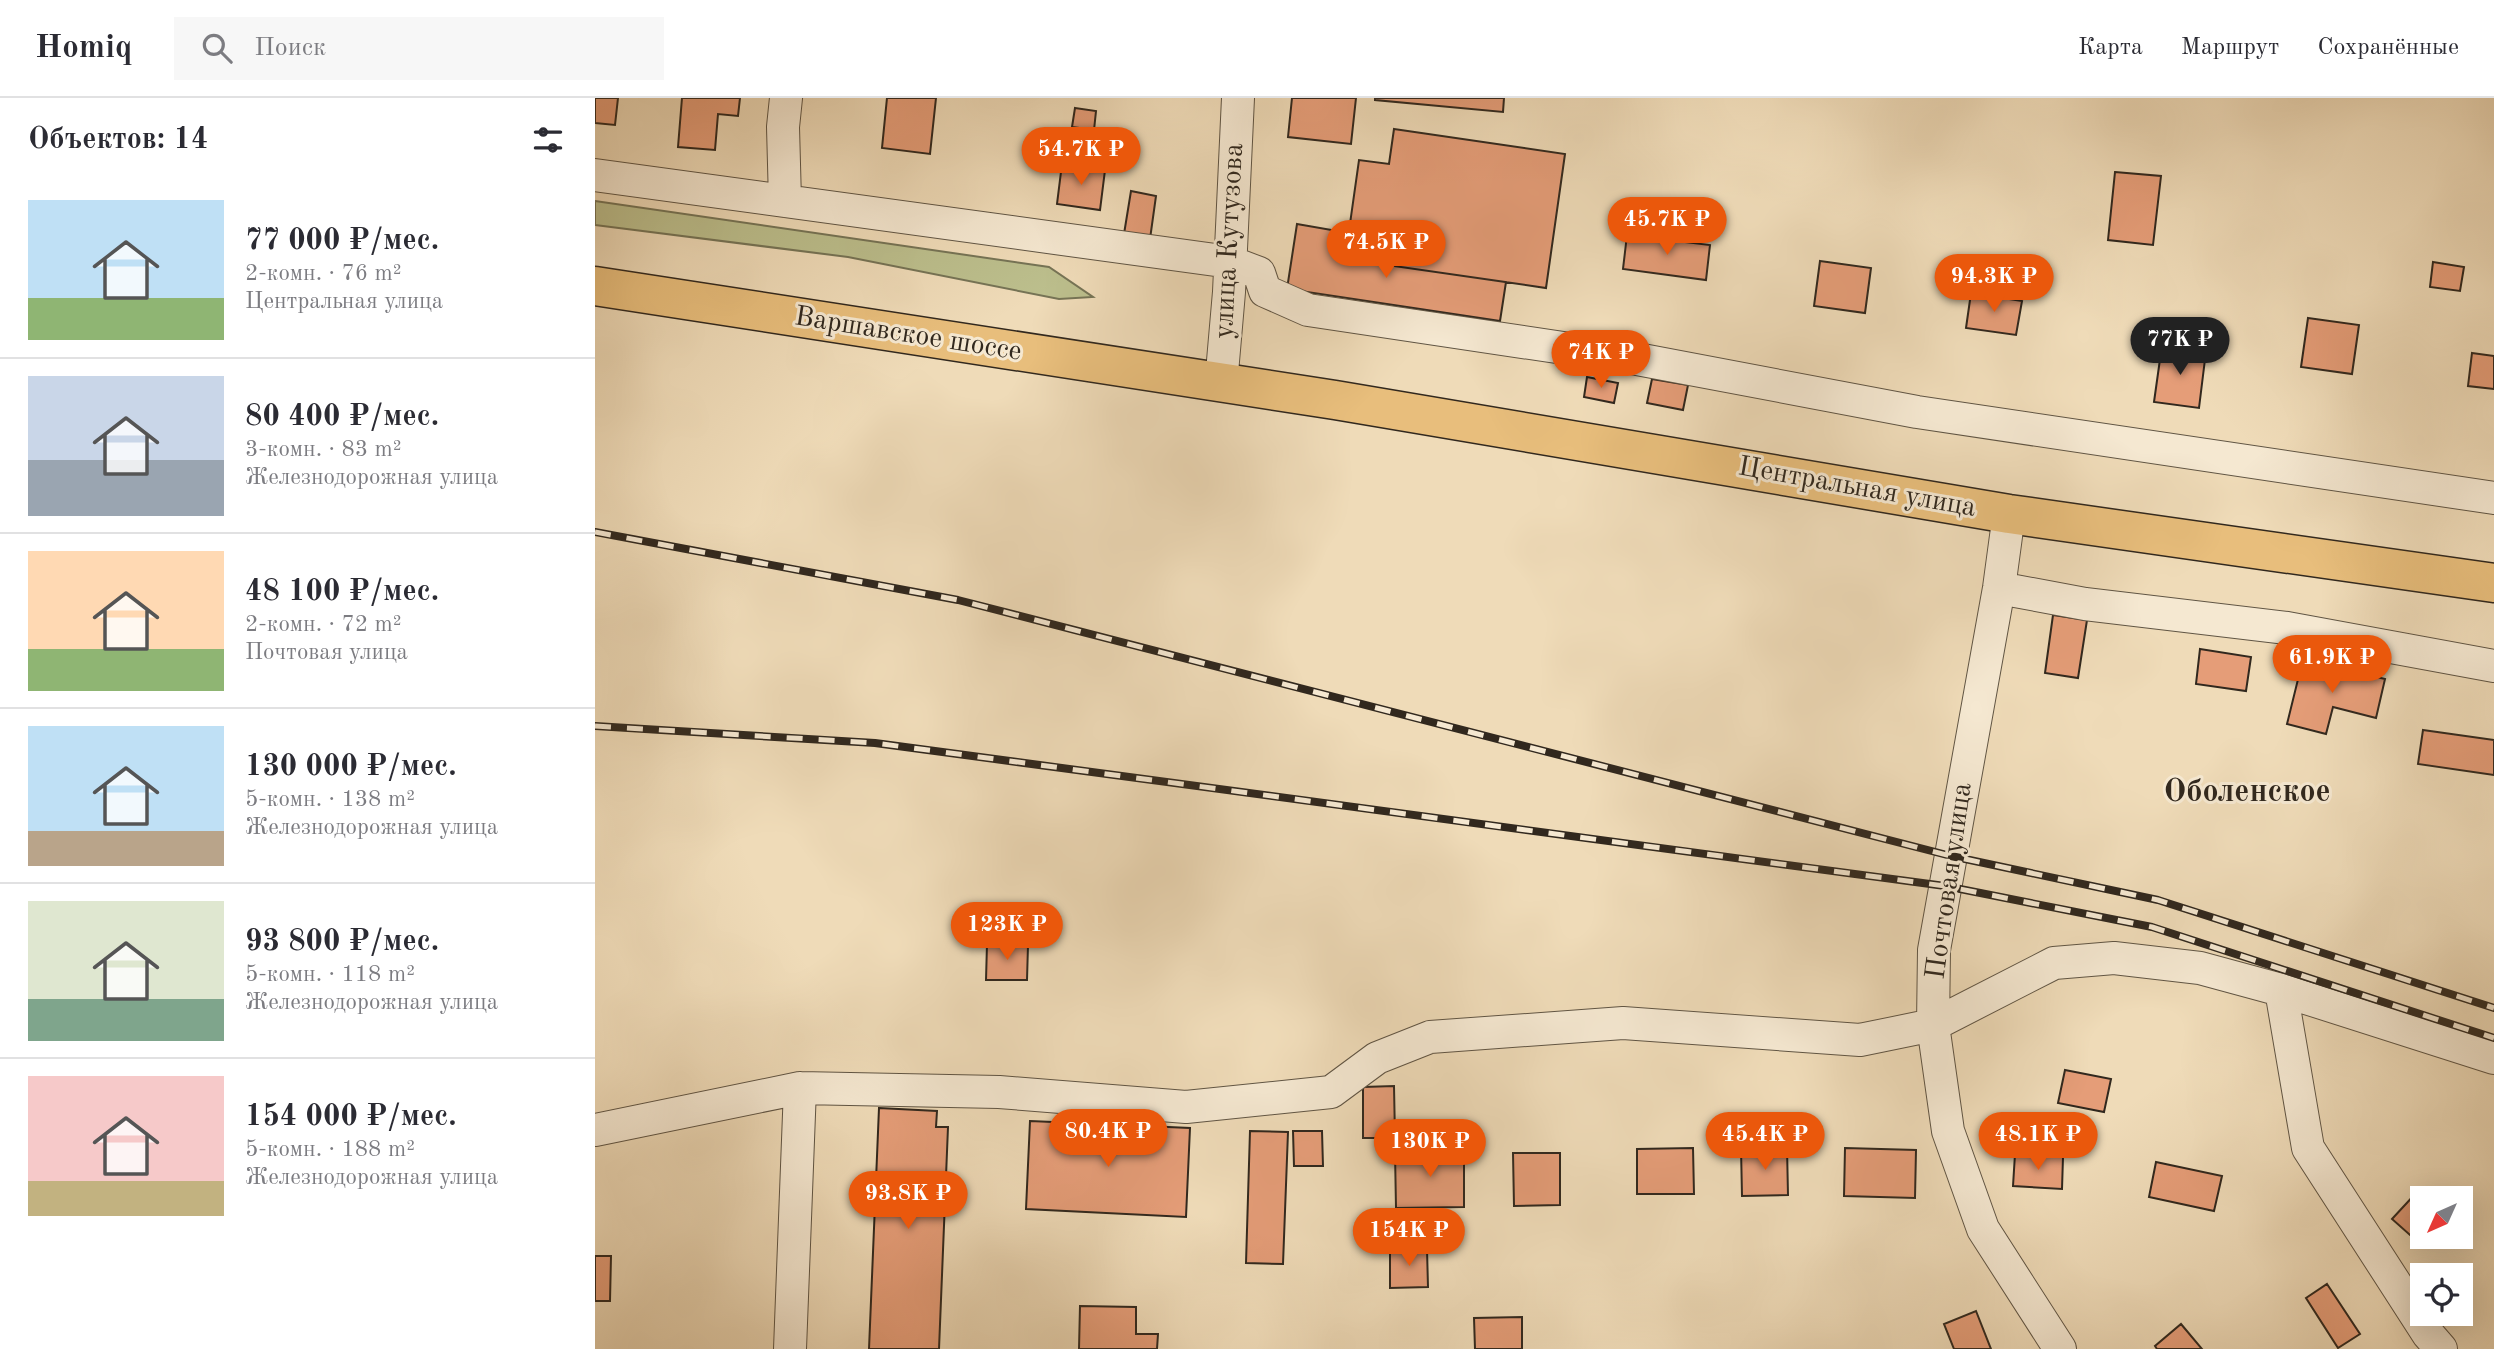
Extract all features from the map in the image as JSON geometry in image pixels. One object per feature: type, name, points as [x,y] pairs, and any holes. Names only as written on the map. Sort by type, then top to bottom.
[{"type":"main road","name":"Варшавское шоссе","points":[[595,286],[1221,384]]},
{"type":"main road","name":"Центральная улица","points":[[1221,384],[2009,514],[2494,583]]},
{"type":"street","points":[[785,201],[783,127],[786,98]]},
{"type":"street","name":"улица Кутузова","points":[[1221,384],[1238,98]]},
{"type":"street","points":[[595,175],[1230,262],[1259,273],[1265,291],[1308,310],[1637,359],[1917,412],[2494,498]]},
{"type":"street","name":"Почтовая улица","points":[[2009,514],[1999,588],[1934,950],[1933,1025],[1948,1131],[1983,1228],[2060,1349]]},
{"type":"street","points":[[1999,588],[2085,604],[2287,628],[2494,666]]},
{"type":"street","points":[[595,1130],[800,1088],[999,1092],[1186,1107],[1331,1092],[1377,1058],[1430,1037],[1623,1023],[1860,1040],[1933,1025],[2054,963],[2114,958],[2200,968],[2281,990],[2494,1058]]},
{"type":"street","points":[[2281,990],[2308,1148],[2428,1334],[2441,1349]]},
{"type":"street","points":[[790,1349],[800,1088]]},
{"type":"green space","points":[[595,201],[1049,267],[1093,297],[1059,299],[848,257],[595,225]]},
{"type":"building","points":[[595,98],[618,98],[615,125],[595,123]]},
{"type":"building","points":[[682,98],[740,98],[738,116],[718,114],[715,150],[678,147]]},
{"type":"building","points":[[887,98],[936,98],[930,154],[882,148]]},
{"type":"building","points":[[1292,98],[1356,98],[1351,144],[1288,137]]},
{"type":"building","points":[[1375,98],[1504,98],[1503,112]]},
{"type":"building","points":[[1075,108],[1096,111],[1094,130],[1072,127]]},
{"type":"building","points":[[1394,129],[1565,154],[1546,288],[1345,259],[1359,160],[1389,164]]},
{"type":"building","points":[[1062,164],[1105,170],[1100,210],[1057,204]]},
{"type":"building","points":[[2115,172],[2161,176],[2153,245],[2108,240]]},
{"type":"building","points":[[1131,191],[1156,196],[1150,239],[1124,234]]},
{"type":"building","points":[[1297,224],[1349,233],[1345,259],[1506,282],[1500,321],[1287,289]]},
{"type":"building","points":[[1627,235],[1710,245],[1706,280],[1623,269]]},
{"type":"building","points":[[1820,261],[1871,268],[1865,313],[1814,306]]},
{"type":"building","points":[[2433,262],[2464,267],[2460,291],[2430,287]]},
{"type":"building","points":[[1971,293],[2022,301],[2016,335],[1966,328]]},
{"type":"building","points":[[2308,318],[2359,325],[2352,374],[2301,367]]},
{"type":"building","points":[[2162,345],[2206,351],[2199,408],[2154,402]]},
{"type":"building","points":[[2472,353],[2494,356],[2494,389],[2468,386]]},
{"type":"building","points":[[1587,377],[1618,383],[1614,403],[1584,397]]},
{"type":"building","points":[[1652,379],[1688,385],[1683,410],[1647,403]]},
{"type":"building","points":[[2053,615],[2087,620],[2078,678],[2045,673]]},
{"type":"building","points":[[2200,649],[2251,657],[2246,691],[2196,684]]},
{"type":"building","points":[[2303,659],[2385,679],[2376,718],[2333,707],[2326,734],[2287,724]]},
{"type":"building","points":[[2423,730],[2494,740],[2494,775],[2418,764]]},
{"type":"building","points":[[987,944],[1028,945],[1027,980],[986,980]]},
{"type":"building","points":[[2065,1070],[2111,1079],[2104,1112],[2058,1103]]},
{"type":"building","points":[[1394,1086],[1395,1138],[1363,1138],[1363,1087]]},
{"type":"building","points":[[879,1108],[937,1111],[936,1127],[948,1127],[939,1349],[869,1349]]},
{"type":"building","points":[[1030,1121],[1190,1128],[1186,1217],[1026,1209]]},
{"type":"building","points":[[1250,1131],[1288,1132],[1283,1264],[1246,1263]]},
{"type":"building","points":[[1293,1131],[1322,1131],[1323,1166],[1294,1166]]},
{"type":"building","points":[[1787,1147],[1788,1195],[1742,1196],[1741,1148]]},
{"type":"building","points":[[1693,1148],[1694,1194],[1637,1194],[1637,1149]]},
{"type":"building","points":[[1845,1148],[1916,1150],[1915,1198],[1844,1196]]},
{"type":"building","points":[[1464,1151],[1464,1207],[1396,1208],[1395,1152]]},
{"type":"building","points":[[1513,1153],[1560,1153],[1560,1205],[1514,1206]]},
{"type":"building","points":[[2015,1154],[2063,1157],[2062,1189],[2013,1186]]},
{"type":"building","points":[[2156,1162],[2222,1176],[2214,1211],[2149,1197]]},
{"type":"building","points":[[2410,1200],[2410,1235],[2392,1219]]},
{"type":"building","points":[[1390,1249],[1427,1249],[1428,1287],[1390,1288]]},
{"type":"building","points":[[595,1256],[611,1256],[610,1301],[595,1301]]},
{"type":"building","points":[[2327,1284],[2360,1334],[2338,1348],[2306,1298]]},
{"type":"building","points":[[1080,1306],[1136,1307],[1136,1334],[1158,1334],[1157,1349],[1079,1349]]},
{"type":"building","points":[[1976,1311],[1991,1349],[1954,1349],[1944,1324]]},
{"type":"building","points":[[1522,1317],[1522,1349],[1475,1349],[1474,1318]]},
{"type":"building","points":[[2181,1324],[2202,1349],[2157,1349],[2155,1346]]},
{"type":"railway","points":[[595,532],[958,600],[1951,856],[2158,900],[2494,1008]]},
{"type":"railway","points":[[595,726],[875,743],[1945,886],[2152,927],[2494,1038]]},
{"type":"district","name":"Оболенское","points":[[2247,793]]}]
